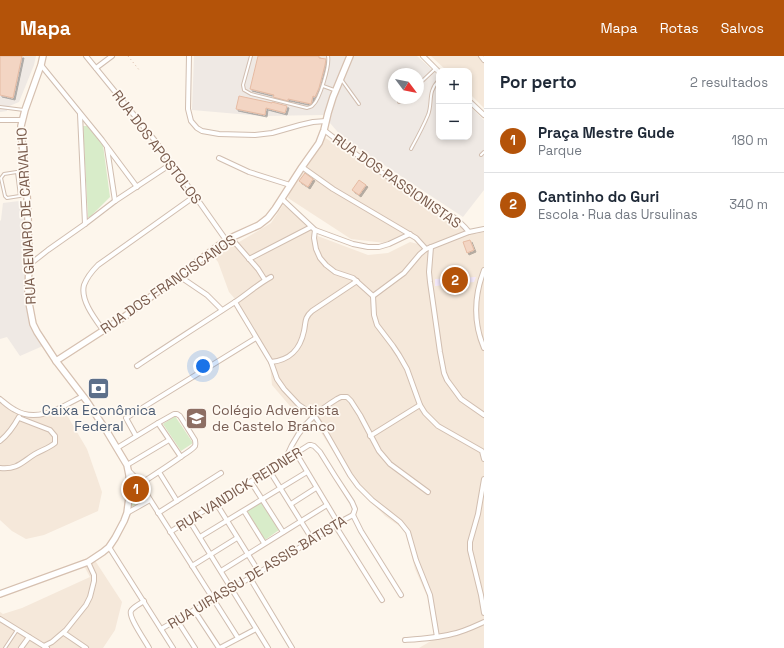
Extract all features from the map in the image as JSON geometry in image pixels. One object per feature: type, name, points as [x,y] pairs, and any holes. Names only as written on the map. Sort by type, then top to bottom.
[{"type":"main road","name":"RUA GENARO DE CARVALHO","points":[[43,56],[22,120],[21,132],[27,195],[29,303],[34,324],[47,347],[106,430],[128,467]]},
{"type":"main road","name":"RUA DOS FRANCISCANOS","points":[[56,361],[124,317],[229,239],[258,225],[268,218],[319,143],[324,130],[329,106],[350,56]]},
{"type":"main road","points":[[0,594],[88,562],[109,547],[120,529],[127,513],[130,490],[128,467]]},
{"type":"street","name":"RUA DOS APOSTOLOS","points":[[86,56],[229,239],[249,259],[265,280]]},
{"type":"street","points":[[96,68],[112,56]]},
{"type":"street","points":[[189,56],[188,109],[191,121],[202,131],[219,134],[255,135],[272,133],[300,125],[326,120]]},
{"type":"street","points":[[423,56],[436,68]]},
{"type":"street","points":[[481,56],[484,60]]},
{"type":"street","points":[[41,65],[137,187]]},
{"type":"street","points":[[472,104],[484,115]]},
{"type":"street","points":[[80,114],[85,224]]},
{"type":"street","points":[[0,120],[22,120]]},
{"type":"street","name":"RUA DOS PASSIONISTAS","points":[[324,130],[371,166],[449,213],[469,232]]},
{"type":"street","points":[[106,146],[115,201]]},
{"type":"street","points":[[219,158],[249,172],[290,185]]},
{"type":"street","points":[[29,265],[115,201],[171,164]]},
{"type":"street","points":[[302,167],[333,189],[410,234],[428,248]]},
{"type":"street","points":[[104,330],[89,309],[84,293],[84,286],[90,273],[98,265],[195,196]]},
{"type":"street","points":[[282,198],[313,229],[353,244],[368,248],[385,246],[410,234]]},
{"type":"street","points":[[249,259],[313,229]]},
{"type":"street","points":[[313,229],[316,249],[320,258],[326,265],[335,272],[358,281],[373,296],[374,315],[377,325],[393,346],[404,364],[420,405],[425,413],[438,426],[482,451],[484,459]]},
{"type":"street","points":[[373,296],[404,273],[420,254],[428,248],[469,232],[484,229]]},
{"type":"street","points":[[428,248],[430,282],[444,373],[450,385],[461,399],[484,415]]},
{"type":"street","points":[[484,270],[475,308],[478,331],[484,348]]},
{"type":"street","points":[[179,276],[207,296],[222,310]]},
{"type":"street","points":[[137,366],[236,302],[271,277]]},
{"type":"street","points":[[271,362],[284,359],[293,354],[302,337],[307,316],[312,311],[358,281]]},
{"type":"street","points":[[236,302],[271,362],[278,380],[284,389],[299,406],[314,415],[358,486],[372,500],[400,522],[408,532],[416,560],[430,595],[437,637]]},
{"type":"street","points":[[136,436],[126,418],[256,338]]},
{"type":"street","points":[[0,399],[11,408],[22,414],[39,414],[50,412],[83,396]]},
{"type":"street","points":[[286,459],[296,440],[314,415],[337,399],[347,397],[363,421],[379,451],[390,464],[428,492]]},
{"type":"street","points":[[370,436],[420,405]]},
{"type":"street","points":[[0,441],[11,431],[22,414]]},
{"type":"street","points":[[117,448],[170,416],[179,414],[196,442],[194,447],[140,484]]},
{"type":"street","points":[[0,468],[7,469],[15,467],[34,454],[55,443],[55,436],[50,430],[19,418]]},
{"type":"street","points":[[158,423],[181,457]]},
{"type":"street","points":[[169,440],[128,467],[238,638]]},
{"type":"street","name":"RUA VANDICK REIDNER","points":[[170,532],[309,445],[314,446],[320,452],[352,502],[355,509],[354,515]]},
{"type":"street","points":[[296,453],[382,600]]},
{"type":"street","points":[[269,470],[312,539]]},
{"type":"street","points":[[159,472],[177,501]]},
{"type":"street","points":[[200,537],[307,472]]},
{"type":"street","points":[[158,513],[222,473]]},
{"type":"street","points":[[484,479],[478,514],[470,542],[470,550],[484,613]]},
{"type":"street","points":[[251,482],[283,532]]},
{"type":"street","points":[[291,504],[316,488]]},
{"type":"street","points":[[127,513],[150,500]]},
{"type":"street","points":[[216,503],[259,572]]},
{"type":"street","points":[[221,571],[327,505]]},
{"type":"street","points":[[244,511],[264,543]]},
{"type":"street","points":[[354,515],[362,531],[401,595]]},
{"type":"street","name":"RUA UIRASSU DE ASSIS BATISTA","points":[[161,629],[250,578],[312,539],[354,515]]},
{"type":"street","points":[[189,520],[268,648]]},
{"type":"street","points":[[192,566],[237,538]]},
{"type":"street","points":[[109,547],[173,648]]},
{"type":"street","points":[[0,619],[43,647],[52,642],[64,633],[86,605],[90,597],[94,576],[88,562]]},
{"type":"street","points":[[250,578],[292,648]]},
{"type":"street","points":[[144,601],[130,612],[137,628],[149,648]]},
{"type":"street","points":[[194,610],[219,648],[228,646],[238,638],[256,629]]},
{"type":"street","points":[[177,620],[195,648]]},
{"type":"street","points":[[405,640],[423,639],[452,634],[484,622]]},
{"type":"street","points":[[64,633],[86,648]]},
{"type":"street","points":[[21,648],[29,637]]},
{"type":"lane","points":[[251,56],[243,85],[244,90],[251,94],[307,108],[312,106],[317,101],[328,67],[328,56]]},
{"type":"lane","points":[[424,80],[436,72]]},
{"type":"lane","points":[[341,78],[359,104]]},
{"type":"lane","points":[[411,150],[429,113],[431,93],[436,83]]},
{"type":"lane","points":[[323,86],[335,91]]},
{"type":"lane","points":[[0,107],[25,110]]},
{"type":"lane","points":[[481,155],[484,152]]},
{"type":"lane","points":[[24,170],[4,174],[1,178],[6,197],[9,198],[27,195]]},
{"type":"lane","points":[[17,172],[20,196]]},
{"type":"lane","points":[[5,648],[18,630]]},
{"type":"path","points":[[128,56],[140,71]]},
{"type":"shaded area","points":[[0,56],[36,56],[34,65],[19,102],[7,107],[7,111],[0,112]]},
{"type":"shaded area","points":[[194,56],[417,56],[436,73],[436,140],[472,140],[472,109],[484,120],[484,190],[463,217],[343,138],[323,115],[262,116],[192,110]]},
{"type":"shaded area","points":[[431,56],[484,56],[484,108],[472,96],[472,68],[444,68]]},
{"type":"shaded area","points":[[324,137],[408,193],[476,234],[484,232],[484,648],[419,648],[436,638],[430,603],[415,569],[405,530],[385,516],[353,483],[315,423],[306,414],[295,412],[272,385],[270,364],[236,310],[241,306],[229,292],[218,262],[214,257],[271,223],[283,205],[293,209],[315,235],[368,255],[388,253],[410,242],[422,245],[423,249],[425,244],[409,231],[385,243],[351,239],[288,198],[290,190]]},
{"type":"shaded area","points":[[27,200],[29,303],[33,324],[45,345],[20,356],[7,337],[0,339],[0,221],[3,203]]},
{"type":"shaded area","points":[[476,277],[474,282],[435,286],[435,279]]},
{"type":"shaded area","points":[[0,399],[11,408],[29,414],[61,408],[87,449],[102,492],[98,511],[44,535],[26,539],[12,531],[0,520]]},
{"type":"shaded area","points":[[94,559],[122,602],[115,630],[103,648],[0,648],[0,612],[3,614],[22,608],[90,577],[83,564]]},
{"type":"green space","points":[[83,126],[87,126],[103,145],[110,197],[90,217],[88,217]]},
{"type":"green space","points":[[175,416],[193,443],[181,451],[163,424]]},
{"type":"green space","points":[[134,479],[146,499],[131,507]]},
{"type":"green space","points":[[261,502],[279,530],[265,540],[247,511]]},
{"type":"building","points":[[0,56],[22,56],[13,98],[0,95]]},
{"type":"building","points":[[258,56],[319,56],[319,58],[326,59],[319,88],[315,97],[313,96],[311,104],[288,99],[288,101],[273,97],[274,95],[250,89]]},
{"type":"building","points":[[239,96],[287,106],[285,113],[266,108],[265,115],[236,109]]},
{"type":"building","points":[[305,173],[313,179],[308,187],[299,181]]},
{"type":"building","points":[[359,180],[366,185],[359,195],[352,190]]},
{"type":"building","points":[[470,240],[474,250],[467,253],[463,242]]},
{"type":"place","name":"Cantinho do Guri","points":[[455,280]]},
{"type":"place","name":"Caixa Econômica Federal","points":[[99,388]]},
{"type":"place","name":"Colégio Adventista de Castelo Branco","points":[[197,418]]},
{"type":"place","name":"Praça Mestre Gude","points":[[136,489]]}]
